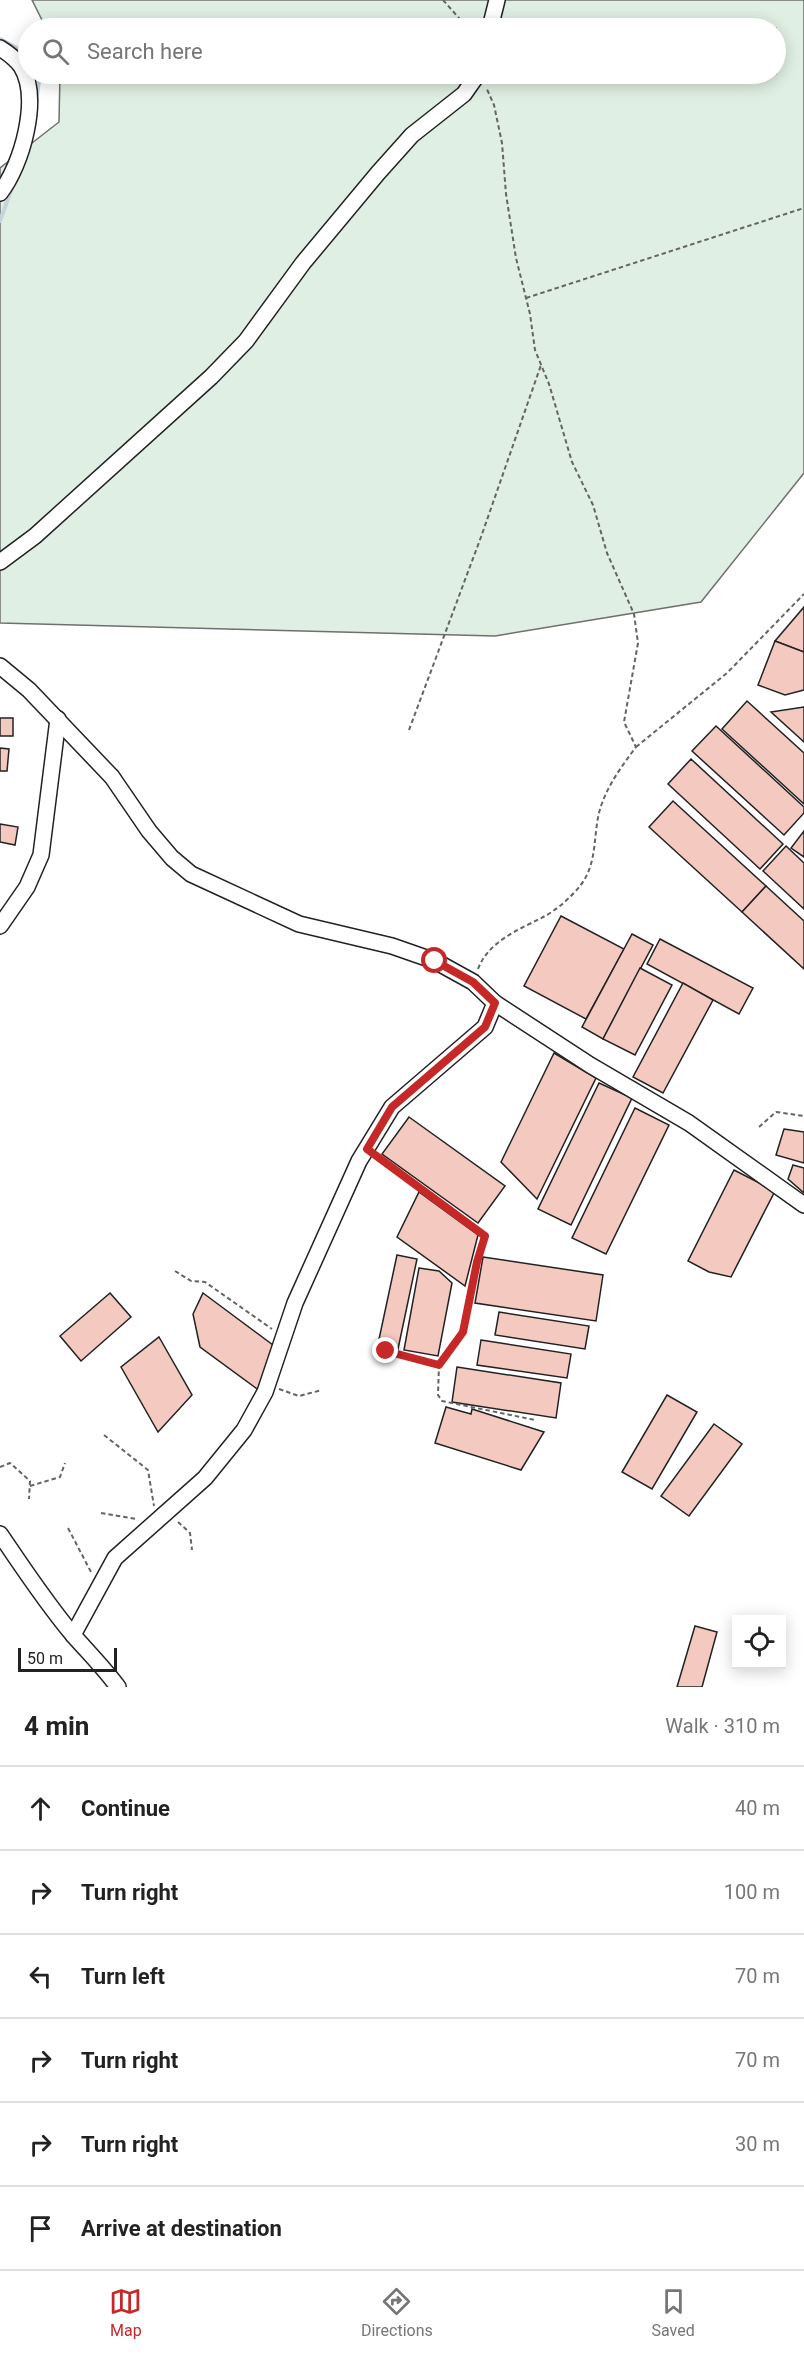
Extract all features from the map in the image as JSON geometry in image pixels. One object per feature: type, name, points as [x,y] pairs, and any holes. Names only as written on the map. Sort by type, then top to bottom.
[{"type":"street","points":[[492,18],[497,0]]},
{"type":"street","points":[[0,48],[11,55],[18,63]]},
{"type":"street","points":[[0,193],[8,183],[21,152],[30,109],[27,84]]},
{"type":"street","points":[[0,562],[35,536],[211,377],[246,341],[303,264],[412,135],[475,84]]},
{"type":"street","points":[[0,666],[29,690],[112,777],[149,831],[172,858],[191,874],[299,924],[392,946],[435,961],[473,982],[495,1003],[590,1065],[689,1124],[804,1205]]},
{"type":"street","points":[[0,926],[27,887],[41,855],[57,719]]},
{"type":"street","points":[[73,1635],[115,1558],[205,1478],[238,1438],[268,1385],[295,1303],[359,1161],[392,1107],[485,1027],[495,1003]]},
{"type":"street","points":[[0,1534],[73,1635],[100,1663],[118,1687]]},
{"type":"path","points":[[443,0],[459,18]]},
{"type":"path","points":[[484,84],[494,105],[502,143],[511,226],[535,350],[549,384],[572,462],[593,506],[607,553],[634,614],[638,643],[624,722],[636,747]]},
{"type":"path","points":[[526,298],[804,208]]},
{"type":"path","points":[[409,730],[542,365]]},
{"type":"path","points":[[473,982],[482,959],[511,932],[548,915],[582,884],[594,858],[600,808],[615,773],[636,747],[727,673],[804,594]]},
{"type":"path","points":[[759,1127],[776,1112],[804,1116]]},
{"type":"path","points":[[367,1149],[485,1236],[477,1262],[463,1332],[439,1365],[438,1395],[442,1401],[535,1420]]},
{"type":"path","points":[[175,1271],[191,1281],[205,1282],[284,1338]]},
{"type":"path","points":[[386,1351],[439,1365]]},
{"type":"path","points":[[268,1385],[299,1396],[322,1390]]},
{"type":"path","points":[[104,1435],[148,1470],[161,1517]]},
{"type":"path","points":[[0,1467],[10,1463],[30,1481],[29,1499]]},
{"type":"path","points":[[30,1486],[60,1477],[65,1463]]},
{"type":"path","points":[[101,1513],[161,1517],[190,1533],[192,1550]]},
{"type":"path","points":[[68,1528],[100,1587]]},
{"type":"green space","points":[[32,0],[804,0],[804,473],[701,602],[495,636],[0,623],[0,168],[59,122],[60,84],[786,84],[786,18],[41,18]]},
{"type":"building","points":[[804,607],[804,652],[775,641]]},
{"type":"building","points":[[775,641],[804,652],[804,690],[785,695],[758,685]]},
{"type":"building","points":[[747,701],[804,753],[804,804],[722,729]]},
{"type":"building","points":[[804,707],[804,742],[771,712]]},
{"type":"building","points":[[0,718],[13,718],[13,736],[0,736]]},
{"type":"building","points":[[716,726],[804,807],[804,813],[784,835],[692,751]]},
{"type":"building","points":[[0,748],[9,749],[7,771],[0,771]]},
{"type":"building","points":[[691,759],[783,844],[760,869],[668,784]]},
{"type":"building","points":[[673,801],[766,886],[742,912],[649,827]]},
{"type":"building","points":[[0,824],[18,827],[15,845],[0,842]]},
{"type":"building","points":[[804,831],[804,857],[791,848]]},
{"type":"building","points":[[786,846],[804,863],[804,909],[763,871]]},
{"type":"building","points":[[766,886],[804,921],[804,969],[742,912]]},
{"type":"building","points":[[561,916],[624,949],[586,1019],[524,986]]},
{"type":"building","points":[[632,934],[653,945],[603,1039],[582,1027]]},
{"type":"building","points":[[660,939],[753,988],[739,1014],[647,964]]},
{"type":"building","points":[[640,968],[672,985],[635,1055],[603,1039]]},
{"type":"building","points":[[683,983],[713,1000],[663,1093],[633,1077]]},
{"type":"building","points":[[554,1053],[596,1078],[537,1199],[501,1162]]},
{"type":"building","points":[[599,1083],[632,1098],[571,1225],[538,1209]]},
{"type":"building","points":[[635,1108],[669,1125],[606,1254],[572,1238]]},
{"type":"building","points":[[409,1117],[505,1186],[478,1223],[382,1154]]},
{"type":"building","points":[[784,1129],[804,1132],[804,1163],[776,1155]]},
{"type":"building","points":[[793,1165],[804,1168],[804,1193],[788,1179]]},
{"type":"building","points":[[734,1170],[775,1191],[731,1277],[709,1272],[688,1261]]},
{"type":"building","points":[[419,1192],[478,1235],[465,1286],[397,1237]]},
{"type":"building","points":[[397,1255],[417,1259],[398,1349],[378,1344]]},
{"type":"building","points":[[483,1257],[603,1275],[596,1321],[475,1303]]},
{"type":"building","points":[[419,1268],[439,1271],[452,1283],[438,1356],[404,1350]]},
{"type":"building","points":[[110,1293],[131,1317],[81,1361],[60,1336]]},
{"type":"building","points":[[203,1293],[277,1348],[260,1391],[200,1347],[193,1314]]},
{"type":"building","points":[[499,1312],[589,1326],[585,1349],[495,1335]]},
{"type":"building","points":[[159,1337],[192,1395],[158,1432],[121,1367]]},
{"type":"building","points":[[481,1340],[571,1354],[567,1378],[477,1365]]},
{"type":"building","points":[[457,1367],[561,1383],[556,1418],[452,1402]]},
{"type":"building","points":[[667,1395],[697,1412],[652,1489],[622,1472]]},
{"type":"building","points":[[446,1407],[471,1414],[472,1409],[544,1432],[521,1470],[435,1443]]},
{"type":"building","points":[[714,1424],[742,1444],[689,1516],[661,1496]]},
{"type":"building","points":[[695,1626],[717,1632],[702,1687],[677,1687]]},
{"type":"waterway","points":[[0,39],[18,49]]},
{"type":"waterway","points":[[36,102],[39,84]]},
{"type":"waterway","points":[[0,221],[13,185]]},
{"type":"route","points":[[386,1351],[439,1365],[463,1332],[477,1262],[485,1236],[367,1149],[392,1107],[485,1027],[495,1003],[473,982],[435,961]]}]
